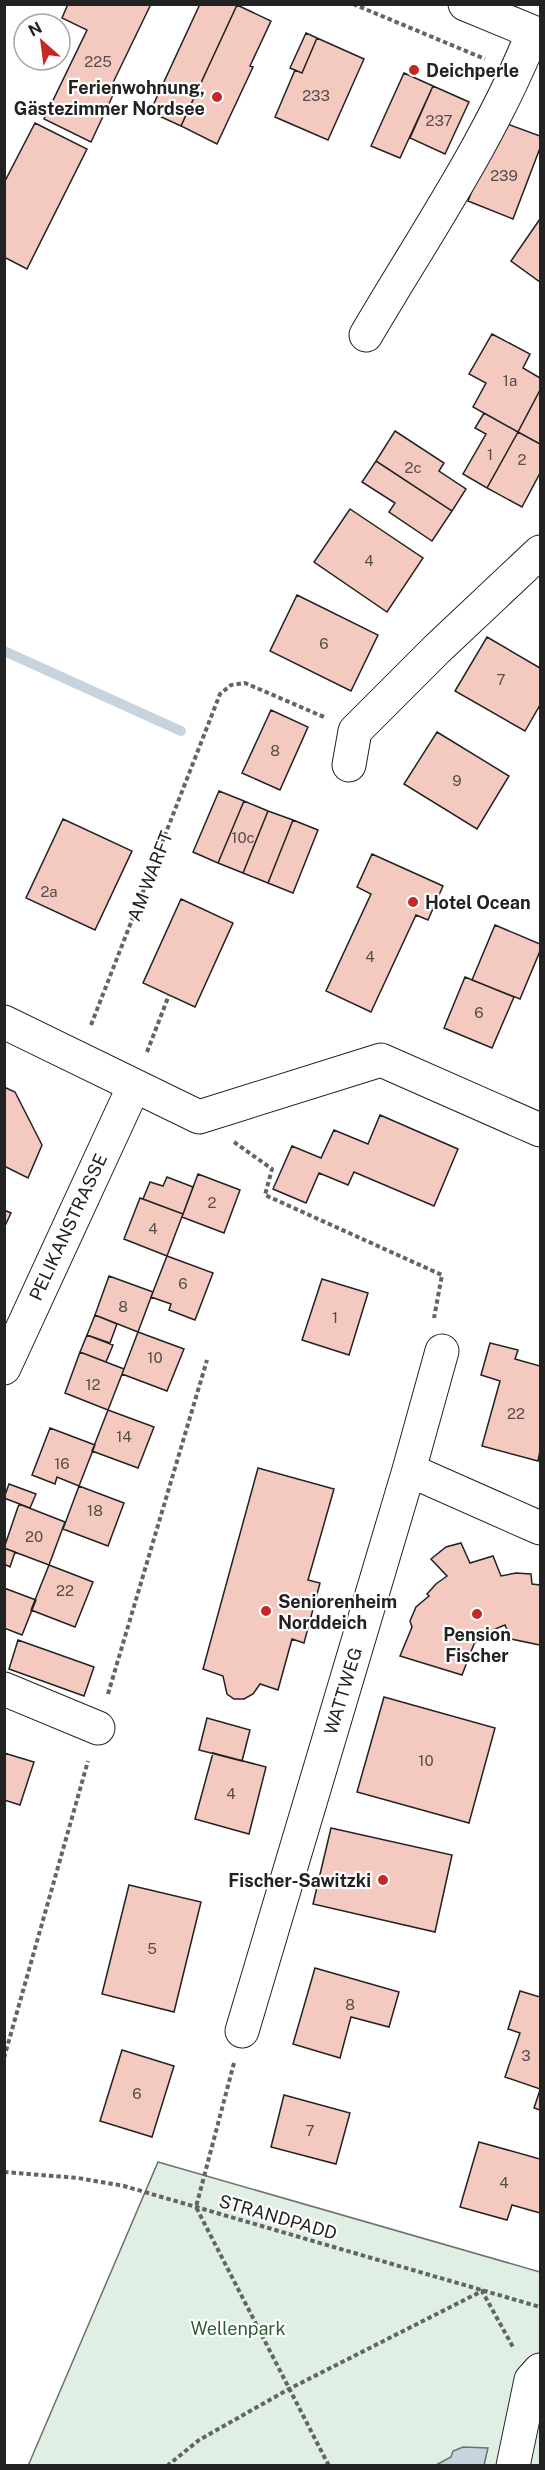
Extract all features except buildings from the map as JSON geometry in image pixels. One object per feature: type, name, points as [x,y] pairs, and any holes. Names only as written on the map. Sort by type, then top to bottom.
[{"type":"street","points":[[366,335],[477,148],[537,34],[465,4]]},
{"type":"street","points":[[349,765],[355,731],[437,649],[540,552]]},
{"type":"street","points":[[4,1022],[199,1117],[381,1060],[540,1130]]},
{"type":"street","name":"PELIKANSTRASSE","points":[[7,1353],[134,1086]]},
{"type":"street","name":"WATTWEG","points":[[242,2031],[409,1470],[442,1350]]},
{"type":"street","points":[[409,1470],[540,1528]]},
{"type":"street","points":[[4,1689],[98,1728]]},
{"type":"street","points":[[513,2466],[536,2375]]},
{"type":"path","points":[[353,4],[517,72]]},
{"type":"path","name":"AM WARFT","points":[[77,1056],[94,1019],[220,694],[231,685],[245,683],[355,731]]},
{"type":"path","points":[[134,1086],[169,995]]},
{"type":"path","points":[[199,1117],[272,1169],[265,1195],[442,1275],[433,1322],[442,1350]]},
{"type":"path","points":[[4,2058],[98,1728],[207,1360]]},
{"type":"path","points":[[242,2031],[196,2207],[329,2466]]},
{"type":"path","name":"STRANDPADD","points":[[4,2172],[78,2178],[124,2186],[540,2307]]},
{"type":"path","points":[[167,2466],[199,2440],[289,2389],[482,2291],[536,2375]]},
{"type":"green space","name":"Wellenpark","points":[[158,2162],[540,2272],[540,2465],[28,2466]]},
{"type":"shaded area","points":[[463,2447],[488,2448],[484,2465],[436,2465],[451,2457],[453,2451]]},
{"type":"waterway","points":[[4,651],[181,731]]},
{"type":"place","name":"Deichperle","points":[[414,70]]},
{"type":"place","name":"Ferienwohnung, Gästezimmer Nordsee","points":[[217,97]]},
{"type":"place","name":"Hotel Ocean","points":[[413,902]]},
{"type":"place","name":"Seniorenheim Norddeich","points":[[266,1611]]},
{"type":"place","name":"Pension Fischer","points":[[477,1614]]},
{"type":"place","name":"Fischer-Sawitzki","points":[[383,1880]]}]
